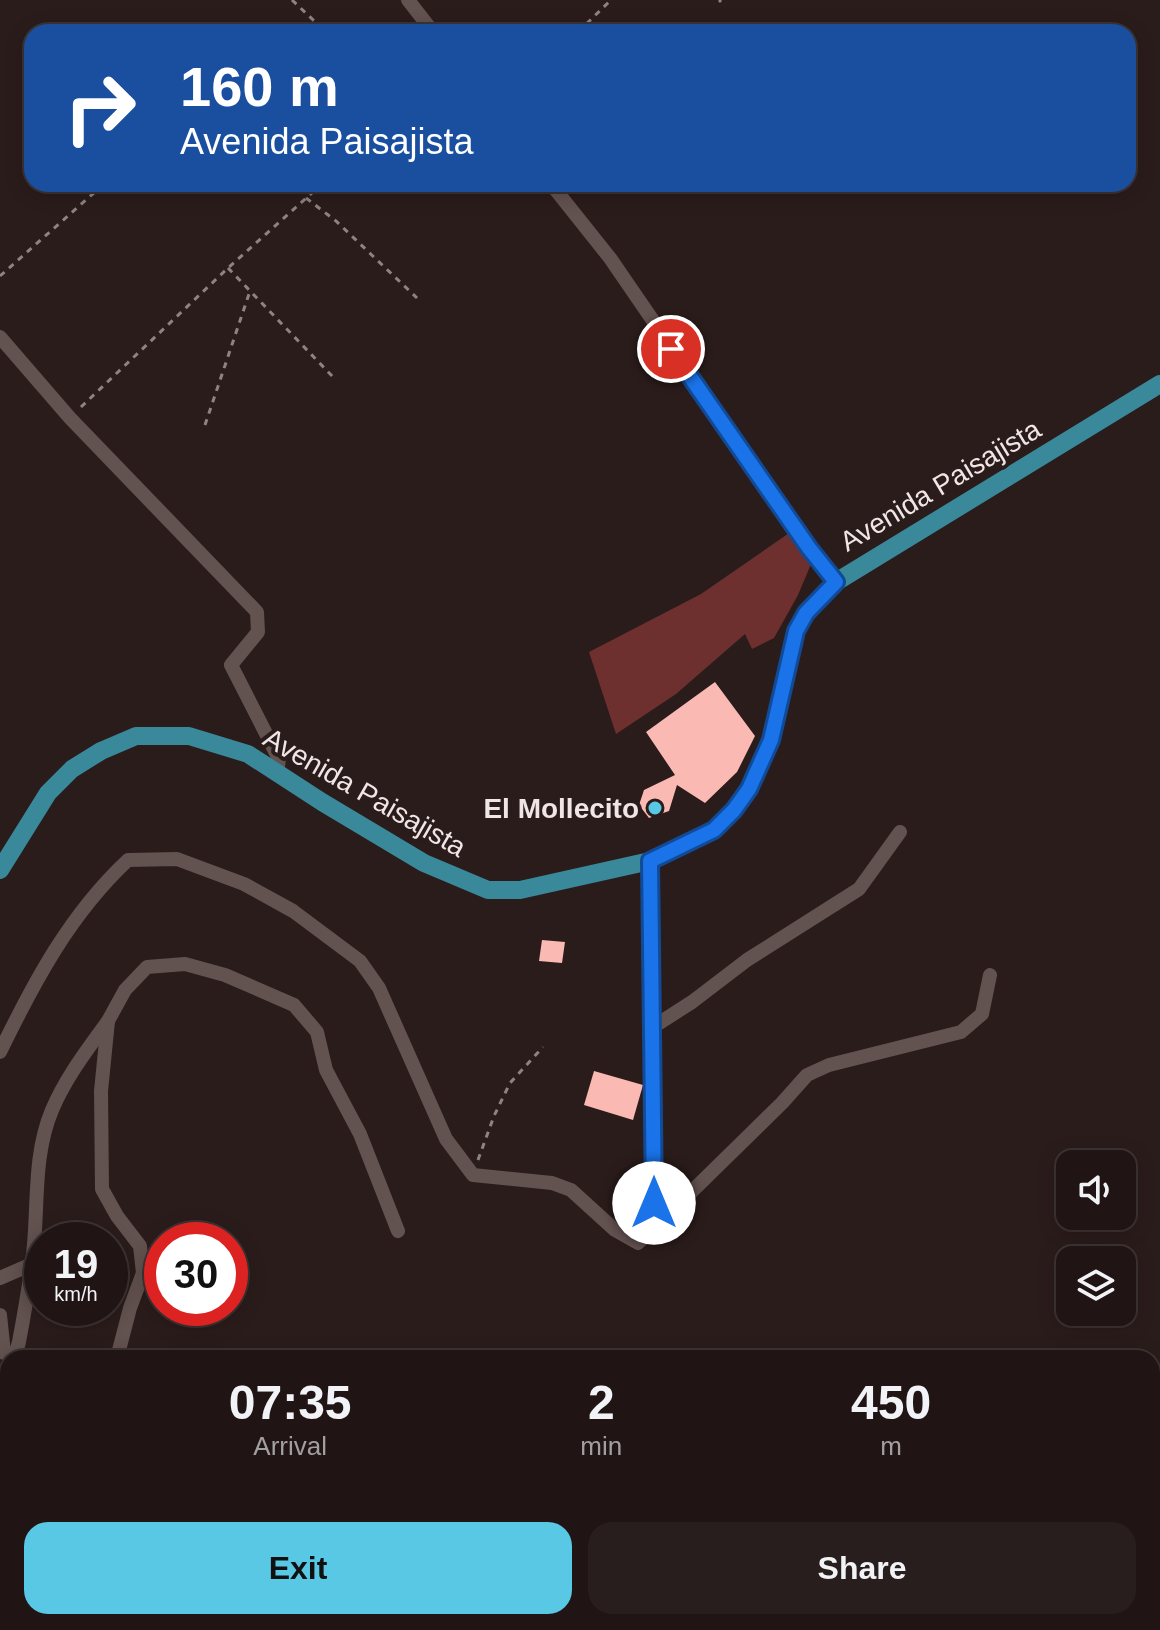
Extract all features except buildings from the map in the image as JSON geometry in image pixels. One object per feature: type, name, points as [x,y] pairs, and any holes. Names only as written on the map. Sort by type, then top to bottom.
[{"type":"main road","name":"Avenida Paisajista","points":[[0,870],[48,793],[72,769],[101,751],[136,736],[189,736],[248,754],[424,863],[488,890],[520,890],[650,861],[714,830],[749,789],[771,740],[796,631],[806,613],[836,582],[1160,384]]},
{"type":"street","points":[[408,0],[427,24]]},
{"type":"street","points":[[557,192],[610,258],[809,548],[836,582]]},
{"type":"street","points":[[0,337],[70,418],[257,612],[258,632],[231,665],[279,759],[277,773]]},
{"type":"street","points":[[653,1027],[747,960],[859,889],[900,832]]},
{"type":"street","points":[[0,1052],[67,928],[102,885],[128,860],[177,859],[244,884],[293,911],[360,961],[379,988],[446,1139],[473,1175],[552,1183],[571,1190],[615,1230],[638,1243],[807,1075],[829,1065],[961,1032],[982,1014],[990,975]]},
{"type":"street","points":[[650,861],[654,1203],[680,1203]]},
{"type":"street","points":[[34,1222],[35,1186],[43,1142],[51,1112],[70,1074],[108,1021],[125,990],[147,967],[185,964],[225,975],[294,1005],[317,1032],[326,1070],[360,1134],[398,1231]]},
{"type":"street","points":[[108,1021],[101,1091],[102,1189],[117,1216],[140,1246],[143,1273],[119,1350]]},
{"type":"street","points":[[0,1278],[24,1268]]},
{"type":"street","points":[[16,1350],[24,1311]]},
{"type":"street","points":[[0,1315],[4,1350]]},
{"type":"path","points":[[292,0],[318,24]]},
{"type":"path","points":[[586,24],[611,0]]},
{"type":"path","points":[[0,276],[95,192]]},
{"type":"path","points":[[70,418],[313,192]]},
{"type":"path","points":[[306,198],[336,221],[417,298]]},
{"type":"path","points":[[228,268],[334,378]]},
{"type":"path","points":[[205,425],[250,291]]},
{"type":"path","points":[[473,1175],[494,1116],[510,1083],[543,1047]]},
{"type":"shaded area","points":[[792,531],[814,557],[798,595],[774,638],[752,649],[745,634],[676,694],[616,734],[589,652],[701,594]]},
{"type":"place","name":"El Mollecito","points":[[655,808]]},
{"type":"route","points":[[654,1203],[650,861],[714,830],[749,789],[771,740],[796,631],[806,613],[836,582],[671,349]]}]
